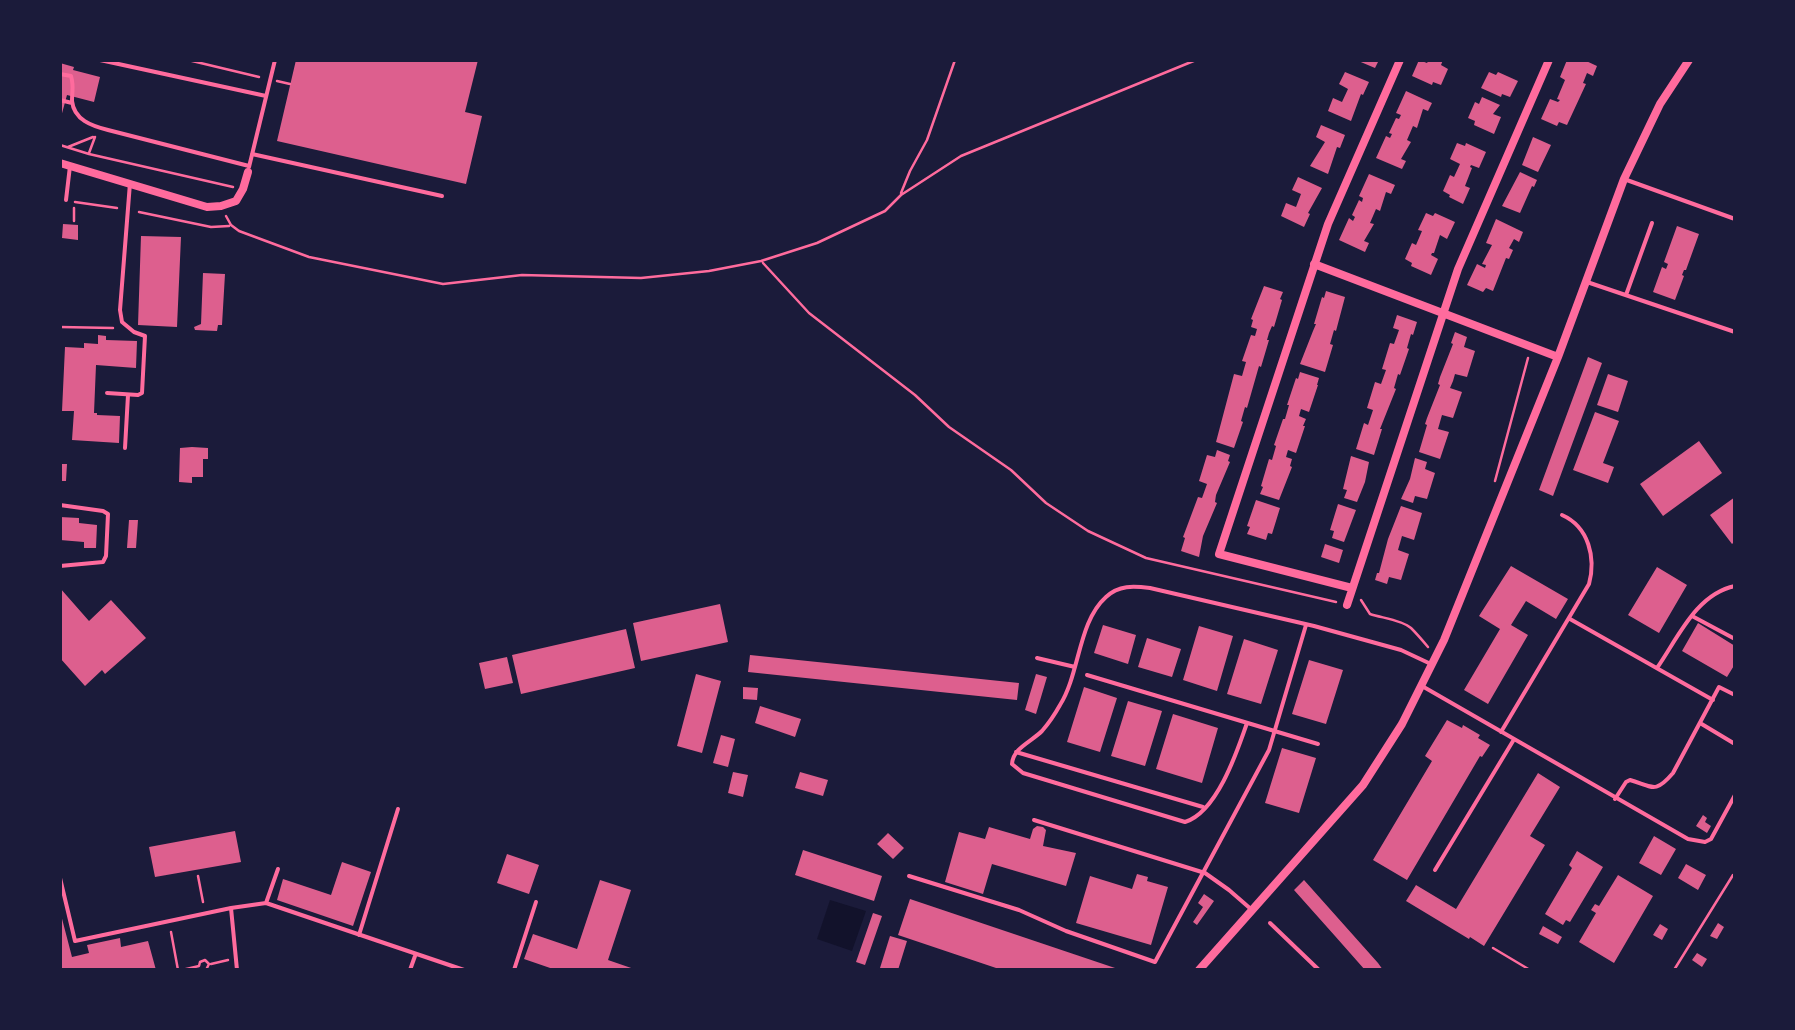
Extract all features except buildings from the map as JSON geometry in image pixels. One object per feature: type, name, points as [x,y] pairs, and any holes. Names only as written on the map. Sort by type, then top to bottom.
[{"type":"street","points":[[1352,588],[1220,554],[1328,224],[1400,60]]},
{"type":"street","points":[[1347,605],[1462,260],[1550,60]]},
{"type":"street","points":[[1199,970],[1363,784],[1402,724],[1433,665],[1558,357],[1624,179],[1660,104],[1689,60]]},
{"type":"street","points":[[60,164],[207,206],[236,201],[248,169]]},
{"type":"street","points":[[1314,264],[1558,357]]},
{"type":"lane","points":[[100,60],[266,96]]},
{"type":"lane","points":[[60,74],[71,76],[72,103],[80,118],[96,127],[248,169],[275,60]]},
{"type":"lane","points":[[60,100],[72,103]]},
{"type":"lane","points":[[252,154],[442,196]]},
{"type":"lane","points":[[66,200],[70,166]]},
{"type":"lane","points":[[1624,179],[1735,219]]},
{"type":"lane","points":[[107,394],[142,393],[145,336],[122,322],[120,310],[130,183]]},
{"type":"lane","points":[[1626,295],[1652,223]]},
{"type":"lane","points":[[1587,282],[1735,332]]},
{"type":"lane","points":[[126,448],[128,394]]},
{"type":"lane","points":[[60,506],[108,514],[106,556],[102,562],[60,566]]},
{"type":"lane","points":[[1501,732],[1589,584],[1592,556],[1580,526],[1562,516]]},
{"type":"lane","points":[[1657,668],[1698,607],[1718,591],[1735,586]]},
{"type":"lane","points":[[1247,723],[1231,770],[1205,807],[1185,822],[1023,773],[1012,764],[1016,752],[1040,732],[1064,700],[1092,614],[1102,600],[1119,588],[1150,588],[1306,624],[1401,650],[1433,665]]},
{"type":"lane","points":[[1692,616],[1735,639]]},
{"type":"lane","points":[[1570,618],[1712,700]]},
{"type":"lane","points":[[909,876],[1019,910],[1156,962],[1269,750],[1306,624]]},
{"type":"lane","points":[[1037,658],[1076,667]]},
{"type":"lane","points":[[1087,675],[1318,744]]},
{"type":"lane","points":[[1422,686],[1688,840],[1705,842],[1711,838],[1735,796]]},
{"type":"lane","points":[[1615,799],[1630,780],[1650,788],[1663,785],[1720,687],[1735,695]]},
{"type":"lane","points":[[1700,723],[1735,744]]},
{"type":"lane","points":[[1435,870],[1514,740]]},
{"type":"lane","points":[[1016,752],[1205,807]]},
{"type":"lane","points":[[359,934],[398,809]]},
{"type":"lane","points":[[1034,820],[1204,872],[1252,910]]},
{"type":"lane","points":[[266,903],[278,869]]},
{"type":"lane","points":[[60,878],[75,941],[266,903],[464,970]]},
{"type":"lane","points":[[514,970],[536,902]]},
{"type":"lane","points":[[231,908],[237,970]]},
{"type":"lane","points":[[1270,923],[1319,970]]},
{"type":"lane","points":[[410,970],[416,954]]},
{"type":"path","points":[[188,60],[290,84]]},
{"type":"path","points":[[900,195],[926,140],[955,60]]},
{"type":"path","points":[[221,206],[230,226],[308,257],[442,284],[522,275],[641,278],[709,271],[761,261],[818,243],[885,211],[900,195],[961,156],[1196,60]]},
{"type":"path","points":[[66,148],[95,136],[89,154]]},
{"type":"path","points":[[60,145],[243,189]]},
{"type":"path","points":[[66,200],[230,226]]},
{"type":"path","points":[[66,200],[72,206],[74,221]]},
{"type":"path","points":[[761,261],[809,312],[915,395],[949,427],[1088,531],[1146,558],[1347,605]]},
{"type":"path","points":[[60,327],[128,328]]},
{"type":"path","points":[[1352,588],[1367,612],[1410,627],[1430,650]]},
{"type":"path","points":[[198,876],[205,914]]},
{"type":"path","points":[[1674,970],[1735,876]]},
{"type":"path","points":[[168,921],[180,970],[202,969],[236,959]]},
{"type":"path","points":[[1493,948],[1530,970]]},
{"type":"path","points":[[202,969],[203,960],[210,964]]},
{"type":"shaded area","points":[[830,900],[866,911],[852,951],[817,939]]}]
